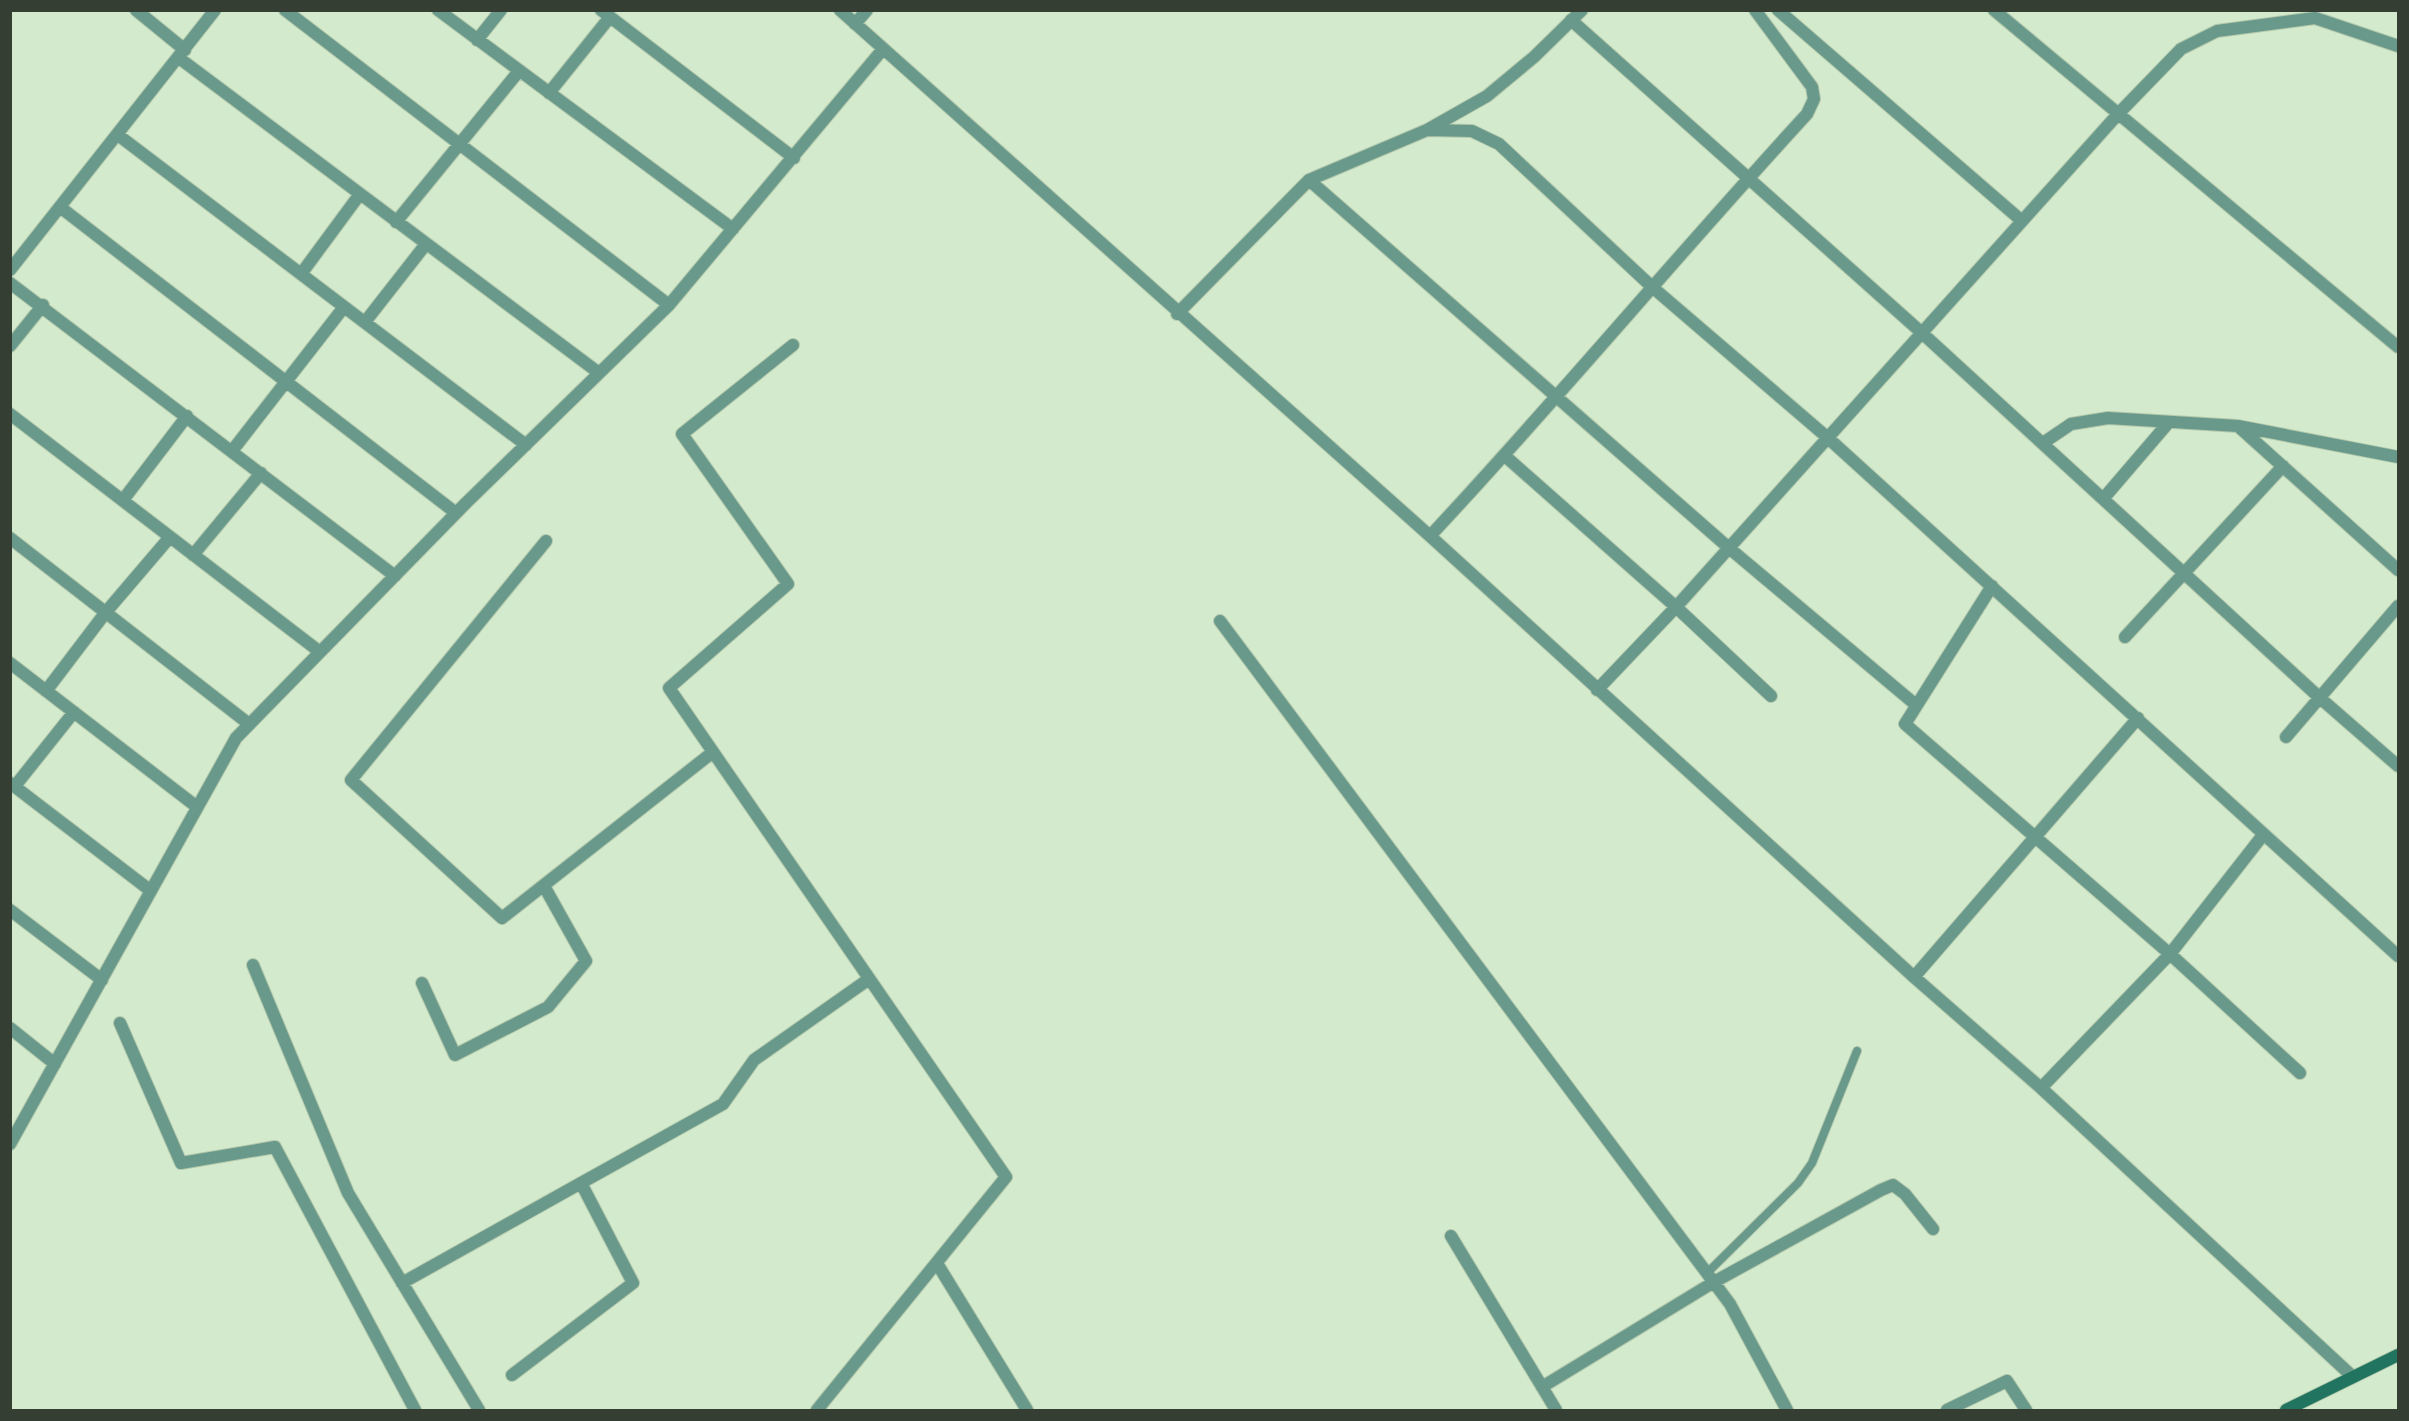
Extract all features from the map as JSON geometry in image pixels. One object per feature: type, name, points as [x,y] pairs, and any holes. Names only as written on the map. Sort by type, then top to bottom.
[{"type":"main road","points":[[2286,1410],[2398,1355]]},
{"type":"street","points":[[136,10],[182,54],[360,194],[599,374]]},
{"type":"street","points":[[10,270],[215,10]]},
{"type":"street","points":[[285,10],[669,304]]},
{"type":"street","points":[[438,10],[733,229]]},
{"type":"street","points":[[477,40],[501,10]]},
{"type":"street","points":[[840,10],[1177,314],[1430,536],[1914,977],[2040,1088],[2353,1377]]},
{"type":"street","points":[[855,24],[867,10]]},
{"type":"street","points":[[1177,314],[1309,180],[1427,130],[1487,96],[1534,57],[1582,10]]},
{"type":"street","points":[[1430,536],[1505,456],[1651,286],[1807,114],[1814,99],[1812,87],[1803,72],[1768,31],[1755,10]]},
{"type":"street","points":[[1778,10],[2022,221]]},
{"type":"street","points":[[1994,10],[2398,347]]},
{"type":"street","points":[[549,93],[605,14],[794,158]]},
{"type":"street","points":[[1597,690],[1676,607],[2119,113],[2181,49],[2217,31],[2316,14],[2398,46]]},
{"type":"street","points":[[1571,20],[1922,333],[2320,698],[2398,766]]},
{"type":"street","points":[[10,1144],[236,738],[456,513],[669,304],[794,158],[883,49]]},
{"type":"street","points":[[396,222],[519,70]]},
{"type":"street","points":[[1427,130],[1472,131],[1499,144],[1651,286],[1828,438],[2398,956]]},
{"type":"street","points":[[118,135],[526,445]]},
{"type":"street","points":[[1309,180],[1729,548],[1916,705]]},
{"type":"street","points":[[301,274],[360,194]]},
{"type":"street","points":[[60,207],[456,513]]},
{"type":"street","points":[[365,322],[426,244]]},
{"type":"street","points":[[10,283],[43,305],[395,576]]},
{"type":"street","points":[[10,346],[43,305]]},
{"type":"street","points":[[232,451],[344,307]]},
{"type":"street","points":[[793,345],[682,434],[788,584],[669,688],[1006,1177],[818,1410]]},
{"type":"street","points":[[10,414],[320,652]]},
{"type":"street","points":[[123,500],[187,416]]},
{"type":"street","points":[[2043,443],[2071,424],[2108,418],[2238,426],[2398,457]]},
{"type":"street","points":[[2103,499],[2169,422]]},
{"type":"street","points":[[2238,426],[2398,570]]},
{"type":"street","points":[[1505,456],[1676,607],[1771,696]]},
{"type":"street","points":[[2125,637],[2283,466]]},
{"type":"street","points":[[193,555],[261,473]]},
{"type":"street","points":[[46,691],[106,612],[170,537]]},
{"type":"street","points":[[10,538],[249,723]]},
{"type":"street","points":[[546,541],[351,780],[502,918],[713,752]]},
{"type":"street","points":[[1992,586],[1905,724],[2170,954],[2300,1073]]},
{"type":"street","points":[[2286,737],[2398,606]]},
{"type":"street","points":[[1220,621],[1730,1305],[1787,1410]]},
{"type":"street","points":[[11,664],[197,807]]},
{"type":"street","points":[[74,712],[13,784],[151,891]]},
{"type":"street","points":[[1914,977],[2033,836],[2138,718]]},
{"type":"street","points":[[2040,1088],[2170,954],[2263,835]]},
{"type":"street","points":[[422,983],[455,1055],[548,1007],[586,962],[544,885]]},
{"type":"street","points":[[10,910],[102,980]]},
{"type":"street","points":[[253,965],[348,1193],[479,1410]]},
{"type":"street","points":[[402,1283],[723,1104],[754,1060],[869,979]]},
{"type":"street","points":[[120,1023],[181,1163],[275,1148],[415,1410]]},
{"type":"street","points":[[10,1028],[55,1064]]},
{"type":"street","points":[[512,1375],[633,1283],[581,1184]]},
{"type":"street","points":[[1542,1388],[1710,1278],[1893,1185],[1905,1194],[1933,1229]]},
{"type":"street","points":[[1451,1236],[1556,1410]]},
{"type":"street","points":[[938,1264],[1028,1410]]},
{"type":"street","points":[[1947,1410],[2007,1381],[2026,1410]]},
{"type":"lane","points":[[1710,1278],[1798,1183],[1812,1163],[1857,1051]]}]
